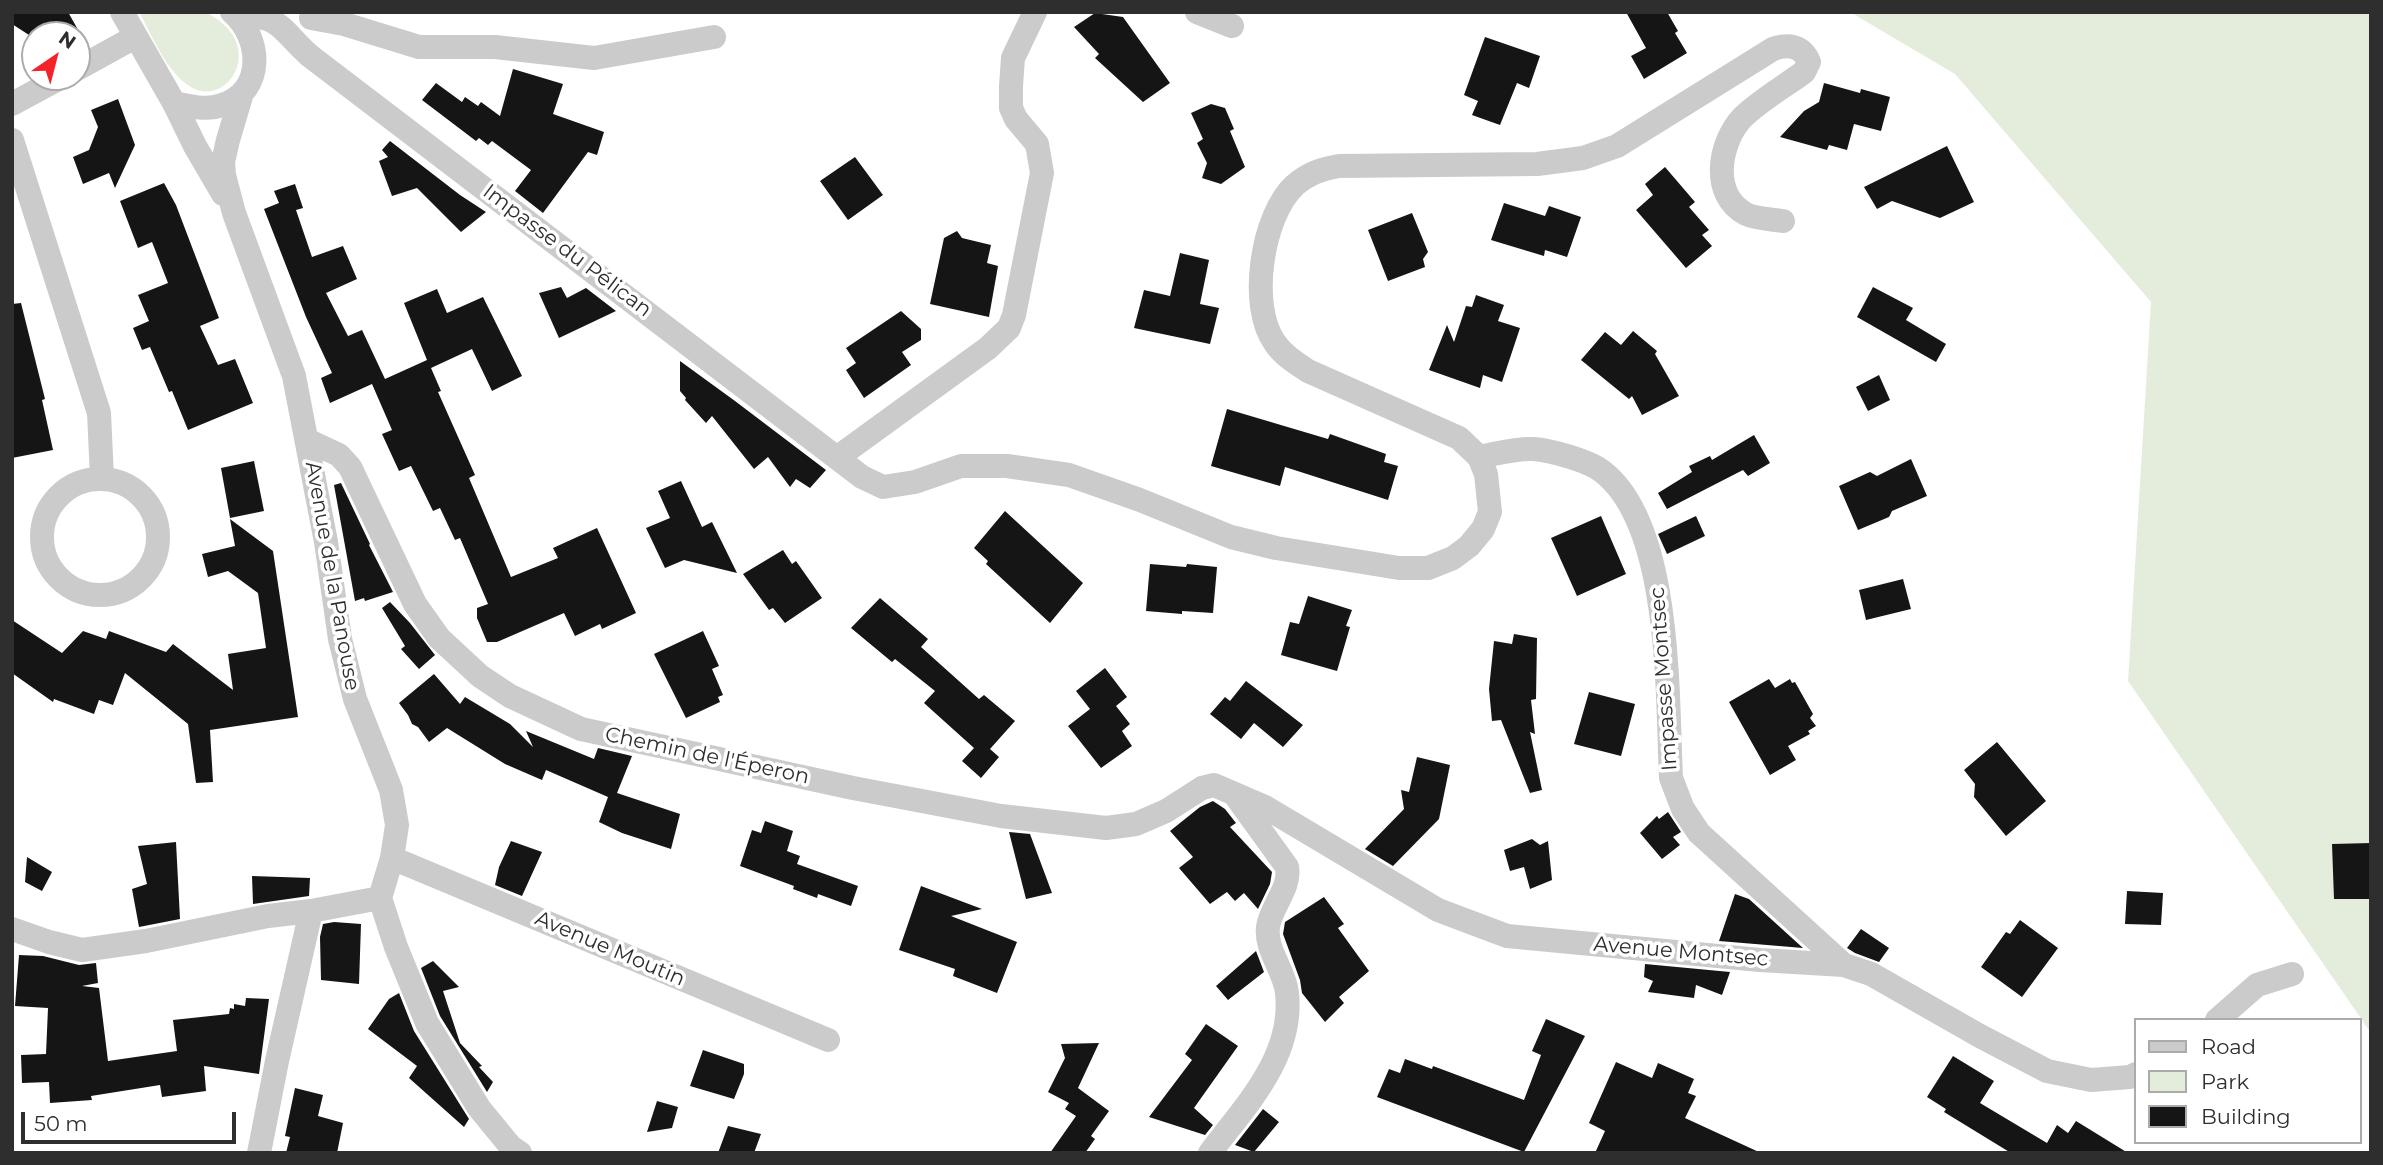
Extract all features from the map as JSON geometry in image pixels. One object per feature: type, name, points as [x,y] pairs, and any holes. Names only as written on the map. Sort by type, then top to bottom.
[{"type":"street","points":[[122,12],[234,212]]},
{"type":"street","points":[[838,457],[988,348],[1009,328],[1014,315],[1042,173],[1037,144],[1016,119],[1011,108],[1013,58],[1035,12]]},
{"type":"street","points":[[1197,12],[1232,26]]},
{"type":"street","points":[[235,15],[251,36],[255,55],[277,44],[296,44]]},
{"type":"street","name":"Impasse du Pélican","points":[[235,15],[269,18],[285,30],[296,44],[862,477],[883,486],[915,482],[961,466],[1007,466],[1069,475],[1231,537],[1276,548],[1398,568],[1428,568],[1453,558],[1469,546],[1483,528],[1490,512],[1486,474],[1479,457]]},
{"type":"street","points":[[311,19],[344,24],[419,47],[495,47],[594,58],[714,37]]},
{"type":"street","points":[[91,61],[135,37]]},
{"type":"street","points":[[1479,457],[1459,438],[1308,371],[1294,362],[1274,342],[1262,314],[1261,282],[1269,229],[1280,203],[1294,186],[1314,171],[1339,166],[1538,164],[1583,158],[1617,146],[1773,49],[1786,44],[1799,48],[1807,56],[1809,62],[1804,72],[1742,118],[1728,140],[1721,163],[1723,187],[1736,207],[1748,215],[1783,221]]},
{"type":"street","name":"Avenue de la Panouse","points":[[255,55],[223,162],[234,212],[293,376],[326,542],[340,639],[355,699],[391,790],[397,825],[392,858],[380,898]]},
{"type":"street","points":[[12,104],[36,91]]},
{"type":"street","points":[[174,103],[200,108],[222,105],[242,93]]},
{"type":"street","points":[[12,140],[99,414],[102,478]]},
{"type":"street","name":"Chemin de l'Éperon","points":[[307,440],[339,455],[350,467],[415,604],[439,638],[480,676],[510,696],[581,729],[853,788],[1001,816],[1106,828],[1136,824],[1166,811],[1202,788],[1214,785],[1234,793]]},
{"type":"street","name":"Impasse Montsec","points":[[1479,457],[1532,449],[1583,460],[1604,472],[1625,496],[1648,544],[1658,582],[1671,779],[1683,809],[1699,833],[1844,965]]},
{"type":"street","points":[[102,478],[122,483],[139,494],[152,510],[158,530],[158,550],[150,569],[136,584],[118,593],[98,596],[78,592],[60,581],[47,565],[41,545],[42,525],[50,506],[63,491],[81,481],[102,478]]},
{"type":"street","points":[[1210,1153],[1271,1070],[1287,1017],[1287,992],[1269,940],[1268,926],[1289,876],[1287,867],[1234,793]]},
{"type":"street","name":"Avenue Montsec","points":[[1234,793],[1265,807],[1438,910],[1507,936],[1760,960],[1844,965],[1871,974],[2047,1071],[2091,1080],[2134,1075]]},
{"type":"street","name":"Avenue Moutin","points":[[392,858],[828,1040]]},
{"type":"street","points":[[12,929],[82,950],[146,941],[268,916],[380,898],[396,947],[427,1023],[479,1108],[511,1147],[520,1153]]},
{"type":"street","points":[[260,1153],[277,1061],[312,911]]},
{"type":"street","points":[[2219,1018],[2257,985],[2292,974]]},
{"type":"green space","points":[[186,11],[209,14],[227,28],[236,42],[239,57],[236,71],[228,82],[217,90],[204,92],[191,87],[174,72],[139,12]]},
{"type":"green space","points":[[1850,12],[2371,12],[2371,1033],[2128,681],[2151,302],[1955,74]]},
{"type":"building","points":[[12,12],[68,12],[73,21],[21,21],[21,30],[12,24]]},
{"type":"building","points":[[1626,12],[1667,12],[1687,53],[1644,79],[1631,56],[1646,48]]},
{"type":"building","points":[[1095,13],[1123,17],[1170,83],[1143,102],[1095,58],[1099,54],[1074,27]]},
{"type":"building","points":[[1485,37],[1540,56],[1529,88],[1517,83],[1500,125],[1472,115],[1478,101],[1464,95]]},
{"type":"building","points":[[513,69],[563,84],[553,114],[604,132],[597,155],[588,152],[543,213],[515,191],[531,170],[492,141],[488,145],[479,138],[476,141],[422,100],[436,83],[462,102],[465,97],[478,106],[481,102],[500,116]]},
{"type":"building","points":[[1824,83],[1860,93],[1861,89],[1890,97],[1881,131],[1854,124],[1847,150],[1829,145],[1827,150],[1780,137],[1804,111],[1819,102]]},
{"type":"building","points":[[118,99],[135,145],[115,188],[109,173],[83,184],[73,157],[89,150],[98,127],[91,110]]},
{"type":"building","points":[[1211,104],[1225,108],[1234,129],[1230,131],[1245,167],[1221,184],[1202,178],[1207,163],[1197,143],[1203,139],[1191,113]]},
{"type":"building","points":[[390,141],[486,212],[461,232],[417,188],[392,196],[379,161],[388,157],[382,150]]},
{"type":"building","points":[[1947,146],[1974,202],[1940,218],[1892,201],[1877,209],[1864,187]]},
{"type":"building","points":[[855,157],[883,195],[848,220],[820,181]]},
{"type":"building","points":[[1665,167],[1695,202],[1689,207],[1709,230],[1702,235],[1712,246],[1686,268],[1636,210],[1653,195],[1645,184]]},
{"type":"building","points":[[164,183],[176,205],[219,318],[200,326],[218,365],[235,359],[253,403],[188,430],[150,347],[142,350],[133,328],[149,321],[138,295],[168,283],[152,242],[138,248],[120,201]]},
{"type":"building","points":[[295,184],[303,208],[296,210],[312,257],[343,246],[357,279],[326,293],[348,336],[362,330],[385,379],[427,360],[404,303],[437,289],[447,313],[483,297],[522,376],[492,391],[472,349],[431,368],[441,391],[438,392],[475,475],[469,478],[511,577],[558,558],[553,548],[597,528],[636,613],[602,629],[600,624],[575,636],[564,613],[497,642],[487,642],[477,618],[477,608],[488,604],[460,538],[455,540],[440,508],[433,511],[411,466],[399,471],[382,434],[392,430],[372,384],[330,403],[321,378],[332,373],[306,317],[264,209],[279,203],[274,191]]},
{"type":"building","points":[[1504,203],[1545,216],[1549,206],[1581,217],[1567,257],[1545,250],[1544,256],[1491,240]]},
{"type":"building","points":[[1412,213],[1428,252],[1423,259],[1425,267],[1388,281],[1368,230]]},
{"type":"building","points":[[957,231],[962,238],[991,245],[987,263],[998,266],[989,317],[930,304],[944,238]]},
{"type":"building","points":[[1180,253],[1209,260],[1200,304],[1219,308],[1210,344],[1134,328],[1144,290],[1170,296]]},
{"type":"building","points":[[561,287],[567,298],[586,288],[616,311],[559,338],[539,293]]},
{"type":"building","points":[[1873,287],[1913,308],[1906,320],[1946,344],[1936,362],[1857,317]]},
{"type":"building","points":[[1476,295],[1504,305],[1498,321],[1520,328],[1502,382],[1483,375],[1480,388],[1429,370],[1447,325],[1454,342],[1466,306],[1472,307]]},
{"type":"building","points":[[21,303],[45,399],[42,400],[53,450],[12,458],[12,304]]},
{"type":"building","points":[[901,311],[921,329],[921,340],[902,352],[911,365],[864,398],[846,370],[856,363],[846,348]]},
{"type":"building","points":[[1633,331],[1657,351],[1655,354],[1679,396],[1642,415],[1632,396],[1629,399],[1581,360],[1605,332],[1621,345]]},
{"type":"building","points":[[680,361],[826,470],[810,488],[796,479],[790,487],[768,457],[754,469],[712,416],[706,423],[685,400],[680,391]]},
{"type":"building","points":[[1879,375],[1890,400],[1868,411],[1856,387]]},
{"type":"building","points":[[1227,409],[1328,439],[1330,434],[1386,454],[1384,462],[1398,466],[1388,500],[1285,467],[1280,486],[1211,466]]},
{"type":"building","points":[[1754,435],[1770,463],[1748,476],[1743,470],[1667,509],[1658,493],[1692,472],[1689,466],[1710,456],[1712,460]]},
{"type":"building","points":[[1911,459],[1927,496],[1858,530],[1839,486],[1870,472],[1877,476]]},
{"type":"building","points":[[254,461],[264,511],[230,518],[221,468]]},
{"type":"building","points":[[681,481],[702,527],[712,522],[737,573],[684,560],[665,568],[646,528],[670,518],[658,491]]},
{"type":"building","points":[[341,483],[393,592],[365,601],[364,598],[355,601],[334,485]]},
{"type":"building","points":[[1005,511],[1083,583],[1050,623],[986,564],[988,561],[974,548]]},
{"type":"building","points":[[1601,516],[1626,574],[1577,596],[1551,538]]},
{"type":"building","points":[[1696,516],[1705,536],[1667,554],[1658,534]]},
{"type":"building","points":[[230,519],[273,551],[298,717],[210,730],[213,782],[196,783],[188,724],[125,673],[113,705],[99,700],[94,714],[54,699],[53,702],[12,673],[12,620],[62,653],[83,631],[106,639],[109,631],[166,652],[173,644],[233,690],[228,654],[266,648],[258,593],[228,571],[208,577],[202,554],[235,546]]},
{"type":"building","points":[[783,550],[792,564],[796,561],[822,598],[785,623],[773,608],[769,610],[743,574]]},
{"type":"building","points":[[1150,564],[1217,567],[1213,613],[1146,611]]},
{"type":"building","points":[[1903,579],[1911,609],[1866,620],[1859,590]]},
{"type":"building","points":[[1308,596],[1352,610],[1346,626],[1350,627],[1337,671],[1281,655],[1290,622],[1299,624]]},
{"type":"building","points":[[880,598],[928,639],[921,647],[979,699],[984,695],[1015,721],[990,749],[999,757],[981,778],[962,761],[974,748],[924,703],[935,691],[895,659],[892,662],[851,628]]},
{"type":"building","points":[[390,602],[435,655],[419,669],[401,649],[405,646],[382,608]]},
{"type":"building","points":[[703,631],[719,666],[712,669],[723,695],[718,697],[720,702],[686,718],[654,654]]},
{"type":"building","points":[[1514,634],[1537,638],[1536,699],[1531,700],[1535,734],[1530,732],[1542,790],[1530,793],[1501,720],[1492,721],[1489,689],[1494,641],[1512,644]]},
{"type":"building","points":[[1105,668],[1127,697],[1116,706],[1130,724],[1122,731],[1132,746],[1101,768],[1068,726],[1090,709],[1076,691]]},
{"type":"building","points":[[434,674],[460,704],[465,697],[510,724],[533,747],[526,731],[594,759],[598,748],[632,756],[617,793],[680,814],[671,849],[622,833],[599,822],[608,797],[546,770],[542,780],[505,764],[447,728],[429,742],[418,727],[412,724],[399,703]]},
{"type":"building","points":[[1769,679],[1775,688],[1790,679],[1792,683],[1795,682],[1813,714],[1810,718],[1816,726],[1808,731],[1810,734],[1788,746],[1796,760],[1770,775],[1729,702]]},
{"type":"building","points":[[1246,681],[1303,725],[1283,747],[1254,723],[1241,739],[1210,714],[1225,697],[1230,701]]},
{"type":"building","points":[[1589,692],[1635,704],[1621,756],[1574,744]]},
{"type":"building","points":[[1997,742],[2046,801],[2006,836],[1974,797],[1975,784],[1964,770]]},
{"type":"building","points":[[1417,757],[1450,765],[1439,819],[1393,866],[1365,849],[1404,809],[1401,790],[1409,792]]},
{"type":"building","points":[[1213,801],[1225,809],[1236,823],[1230,827],[1272,872],[1270,884],[1258,909],[1244,893],[1235,901],[1227,892],[1210,904],[1179,868],[1193,857],[1170,831],[1200,807]]},
{"type":"building","points":[[1668,812],[1681,832],[1673,837],[1680,845],[1662,859],[1640,833],[1657,816],[1659,819]]},
{"type":"building","points":[[765,821],[793,831],[787,851],[800,856],[797,864],[858,886],[851,906],[818,894],[817,898],[793,889],[794,886],[740,866],[752,830],[761,833]]},
{"type":"building","points":[[1009,832],[1030,834],[1052,893],[1026,899]]},
{"type":"building","points":[[1532,839],[1540,845],[1548,841],[1552,880],[1530,889],[1524,867],[1510,871],[1504,850]]},
{"type":"building","points":[[511,841],[542,852],[522,896],[495,885],[499,867]]},
{"type":"building","points":[[176,842],[180,919],[139,927],[132,889],[147,884],[138,846]]},
{"type":"building","points":[[2371,843],[2370,899],[2334,899],[2332,844]]},
{"type":"building","points":[[27,857],[52,872],[42,891],[25,882]]},
{"type":"building","points":[[252,876],[310,878],[309,896],[253,904]]},
{"type":"building","points":[[921,886],[982,909],[951,916],[1017,942],[997,993],[953,976],[955,969],[899,950]]},
{"type":"building","points":[[2127,891],[2163,893],[2161,925],[2125,924]]},
{"type":"building","points":[[1735,894],[1749,899],[1803,948],[1719,941]]},
{"type":"building","points":[[1324,897],[1344,924],[1338,928],[1369,971],[1339,997],[1344,1003],[1325,1022],[1302,993],[1283,934],[1285,922]]},
{"type":"building","points":[[2020,920],[2058,948],[2022,997],[1981,967],[2006,932],[2010,934]]},
{"type":"building","points":[[323,924],[361,924],[359,984],[321,980],[320,937]]},
{"type":"building","points":[[1861,929],[1889,948],[1879,962],[1847,948]]},
{"type":"building","points":[[1256,951],[1264,972],[1228,1000],[1216,986]]},
{"type":"building","points":[[19,955],[43,956],[79,965],[96,963],[98,983],[82,986],[99,988],[108,1061],[177,1051],[173,1020],[229,1014],[230,1008],[234,1009],[234,1004],[245,1006],[246,998],[269,999],[259,1074],[204,1066],[206,1091],[162,1097],[160,1085],[91,1096],[92,1100],[50,1103],[49,1082],[22,1083],[21,1055],[46,1054],[48,1008],[15,1006]]},
{"type":"building","points":[[433,961],[459,987],[443,991],[460,1043],[493,1082],[487,1092],[440,1016],[421,968]]},
{"type":"building","points":[[1645,964],[1730,972],[1722,995],[1696,985],[1694,998],[1648,992],[1653,981],[1644,977]]},
{"type":"building","points":[[399,993],[414,1031],[469,1119],[464,1127],[409,1078],[417,1066],[368,1029],[389,999]]},
{"type":"building","points":[[1546,1019],[1585,1036],[1524,1152],[1377,1097],[1389,1069],[1400,1073],[1405,1059],[1432,1069],[1433,1066],[1524,1100],[1541,1055],[1532,1051]]},
{"type":"building","points":[[1206,1024],[1238,1046],[1194,1108],[1213,1125],[1205,1135],[1149,1117],[1192,1060],[1185,1054]]},
{"type":"building","points":[[1099,1043],[1078,1088],[1109,1111],[1091,1136],[1095,1139],[1085,1153],[1050,1153],[1076,1116],[1065,1109],[1069,1103],[1048,1092],[1065,1058],[1061,1044]]},
{"type":"building","points":[[703,1050],[744,1064],[744,1074],[734,1099],[690,1086]]},
{"type":"building","points":[[1953,1056],[1994,1081],[1980,1103],[2047,1143],[2057,1125],[2068,1133],[2076,1121],[2128,1153],[2011,1153],[1944,1112],[1946,1109],[1927,1097]]},
{"type":"building","points":[[1616,1062],[1652,1078],[1658,1063],[1694,1079],[1688,1093],[1696,1096],[1685,1118],[1761,1153],[1595,1153],[1605,1131],[1589,1123]]},
{"type":"building","points":[[295,1088],[323,1095],[318,1116],[343,1123],[337,1153],[286,1153],[290,1137],[285,1136]]},
{"type":"building","points":[[657,1101],[678,1107],[672,1128],[647,1132]]},
{"type":"building","points":[[1263,1109],[1279,1122],[1254,1152],[1235,1145]]},
{"type":"building","points":[[728,1126],[761,1134],[754,1153],[718,1153]]}]
